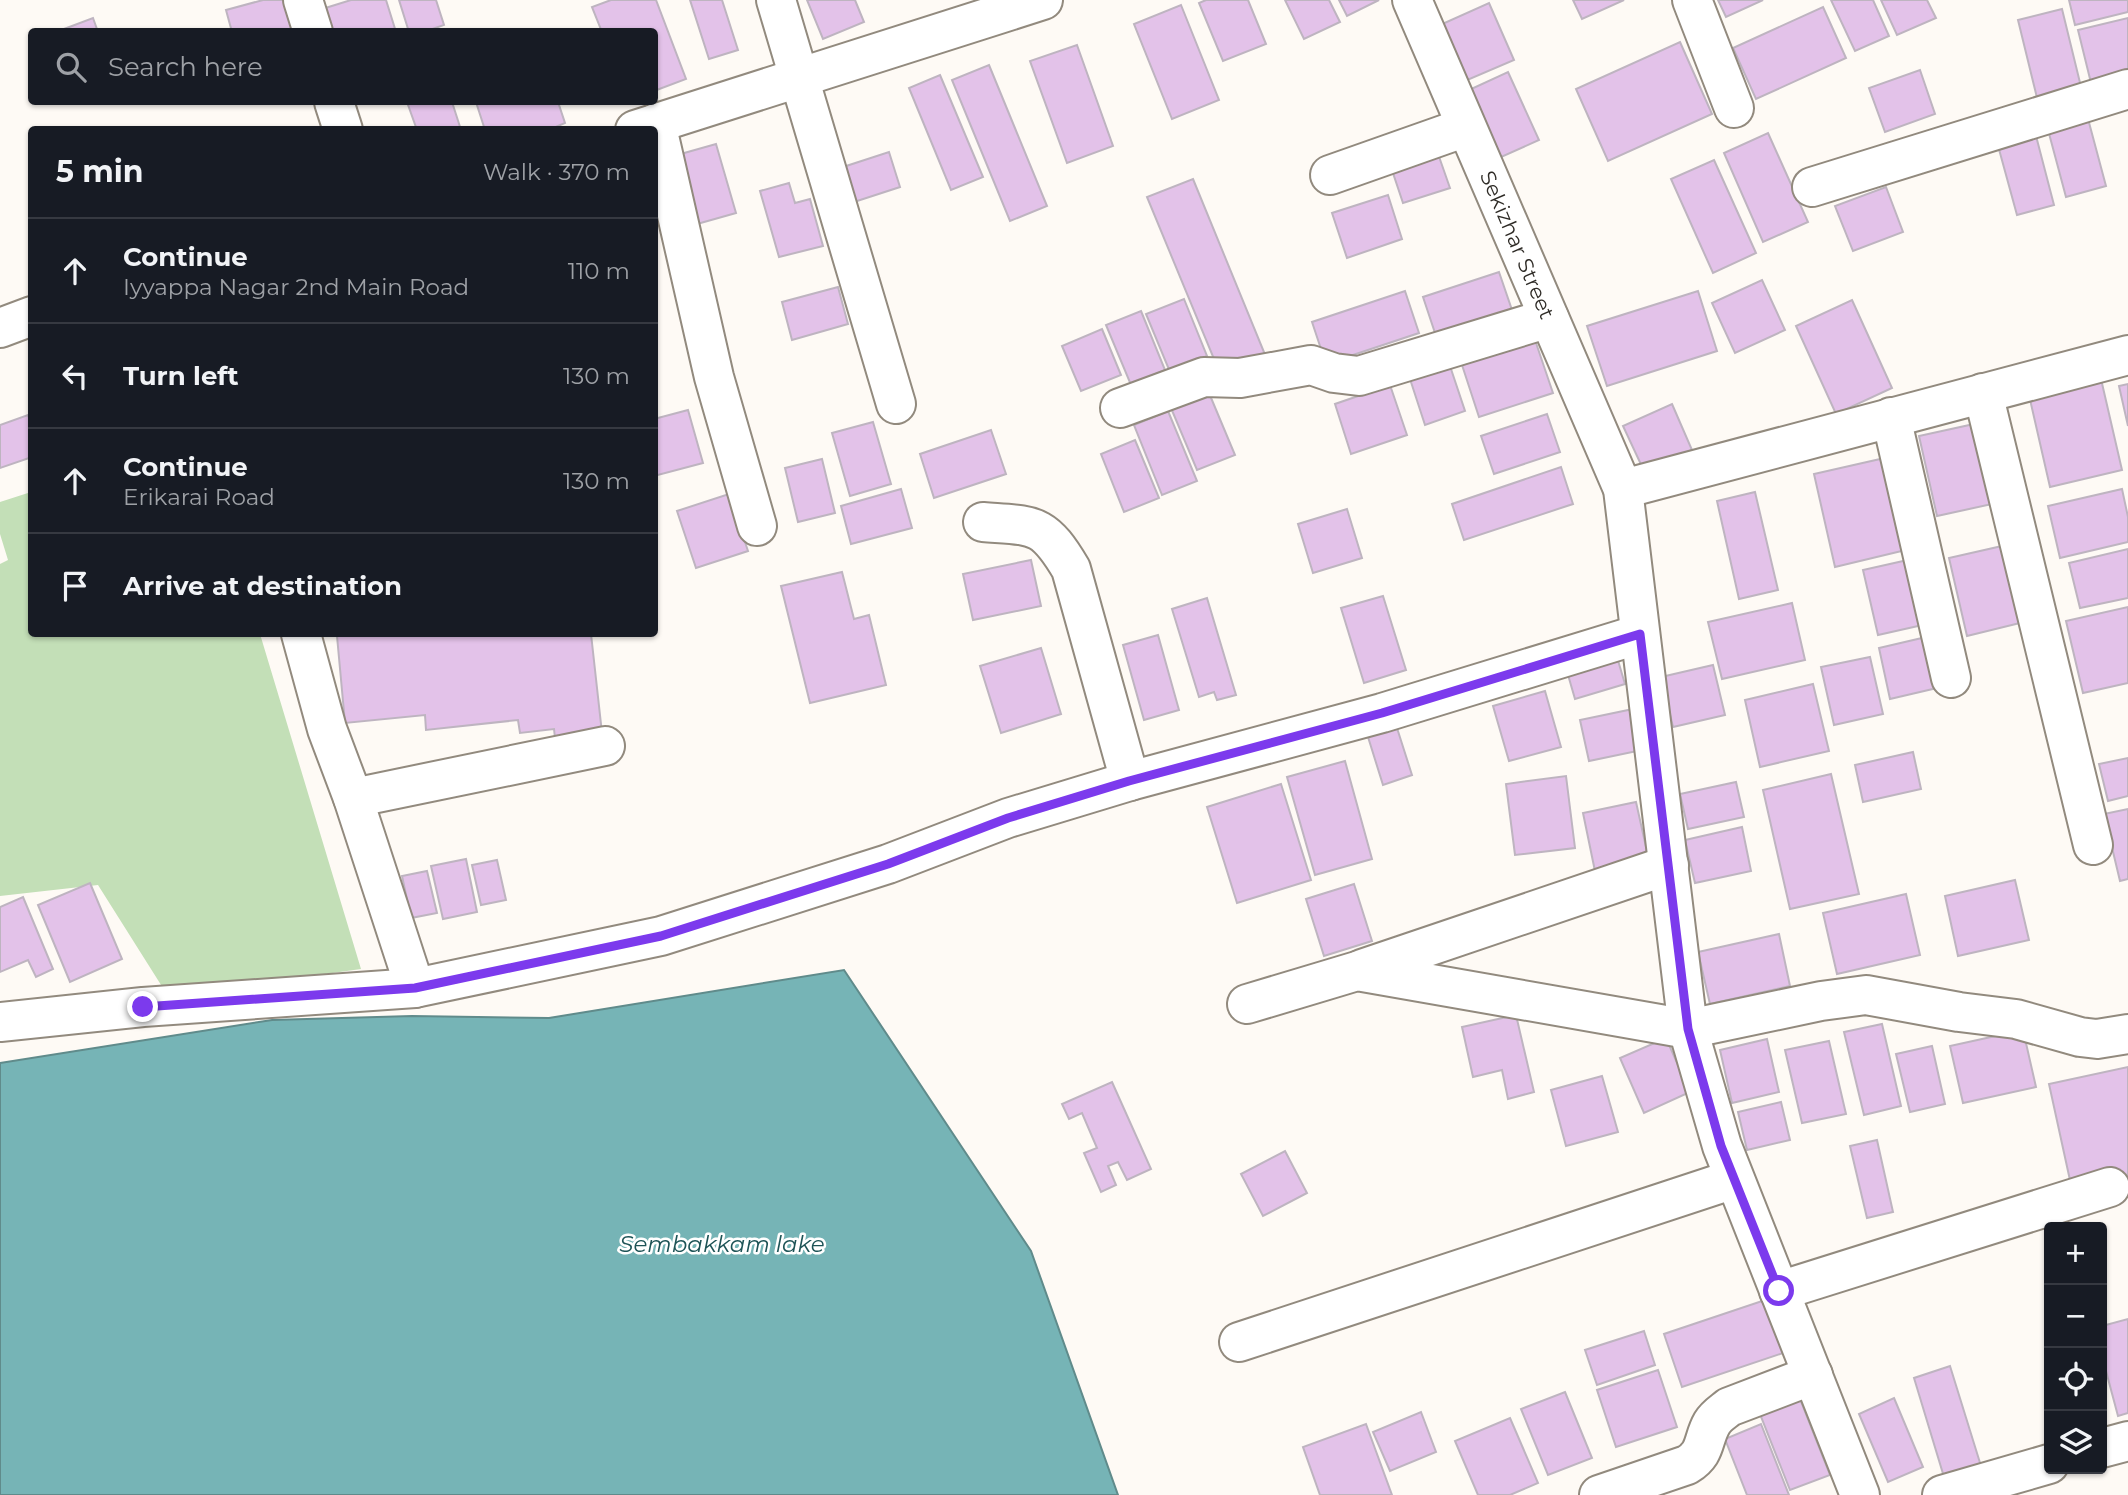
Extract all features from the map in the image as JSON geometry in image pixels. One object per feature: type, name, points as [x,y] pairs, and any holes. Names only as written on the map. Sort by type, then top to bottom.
[{"type":"street","points":[[303,0],[312,28]]},
{"type":"street","points":[[776,0],[897,404]]},
{"type":"street","points":[[646,126],[1042,0]]},
{"type":"street","name":"Sekizhar Street","points":[[1412,0],[1623,489],[1688,1029],[1721,1146],[1860,1495]]},
{"type":"street","points":[[1692,0],[1734,108]]},
{"type":"street","points":[[1812,187],[2128,89]]},
{"type":"street","points":[[335,105],[342,126]]},
{"type":"street","points":[[1329,175],[1466,127]]},
{"type":"street","points":[[658,170],[757,526]]},
{"type":"street","points":[[0,328],[28,318]]},
{"type":"street","points":[[1120,408],[1204,377],[1240,378],[1311,365],[1334,373],[1359,376],[1549,318]]},
{"type":"street","points":[[1623,489],[2128,355]]},
{"type":"street","points":[[1983,393],[2093,845]]},
{"type":"street","points":[[1891,418],[1951,678]]},
{"type":"street","points":[[983,522],[1030,525],[1055,541],[1071,569],[1129,781]]},
{"type":"street","points":[[0,1022],[143,1007],[415,988],[661,936],[888,864],[1008,818],[1129,781],[1382,713],[1640,634]]},
{"type":"street","points":[[302,637],[327,729],[353,798],[415,988]]},
{"type":"street","points":[[353,798],[605,746]]},
{"type":"street","points":[[1247,1004],[1357,971],[1669,865]]},
{"type":"street","points":[[1357,971],[1688,1029],[1821,1001],[1866,995],[2015,1019],[2080,1037],[2097,1039],[2128,1034]]},
{"type":"street","points":[[1239,1342],[1734,1179]]},
{"type":"street","points":[[1779,1291],[2110,1187]]},
{"type":"street","points":[[1599,1495],[1697,1459],[1712,1423],[1729,1407],[1813,1375]]},
{"type":"street","points":[[2107,1447],[2128,1441]]},
{"type":"street","points":[[1942,1495],[2044,1465]]},
{"type":"green space","points":[[28,493],[28,637],[261,637],[361,969],[168,996],[98,885],[0,896],[0,564],[8,560],[0,534],[0,502]]},
{"type":"water","name":"Sembakkam lake","points":[[844,970],[1031,1251],[1118,1495],[0,1495],[0,1063],[272,1020],[412,1016],[549,1018]]},
{"type":"building","points":[[263,0],[286,0],[294,28],[231,28],[226,10]]},
{"type":"building","points":[[351,0],[386,0],[395,28],[325,28],[319,10]]},
{"type":"building","points":[[399,0],[436,0],[444,25],[435,28],[408,28]]},
{"type":"building","points":[[611,0],[656,0],[686,79],[658,90],[658,28],[600,28],[592,7]]},
{"type":"building","points":[[690,0],[722,0],[738,50],[709,59]]},
{"type":"building","points":[[807,0],[855,0],[864,22],[823,39]]},
{"type":"building","points":[[1206,0],[1248,0],[1266,44],[1223,61],[1199,3]]},
{"type":"building","points":[[1285,0],[1329,0],[1340,22],[1304,39]]},
{"type":"building","points":[[1339,0],[1379,0],[1347,16]]},
{"type":"building","points":[[1573,0],[1624,0],[1582,19]]},
{"type":"building","points":[[1718,0],[1763,0],[1726,17]]},
{"type":"building","points":[[1831,0],[1873,0],[1889,36],[1855,51]]},
{"type":"building","points":[[1881,0],[1927,0],[1936,18],[1897,35]]},
{"type":"building","points":[[2069,0],[2128,0],[2128,12],[2075,25]]},
{"type":"building","points":[[1489,3],[1514,60],[1465,81],[1440,25]]},
{"type":"building","points":[[1181,5],[1219,100],[1172,119],[1134,24]]},
{"type":"building","points":[[1823,7],[1846,58],[1756,99],[1733,48]]},
{"type":"building","points":[[2062,9],[2083,95],[2039,106],[2018,20]]},
{"type":"building","points":[[93,18],[97,28],[67,28]]},
{"type":"building","points":[[2128,18],[2128,78],[2092,87],[2078,30]]},
{"type":"building","points":[[1680,42],[1712,114],[1608,161],[1576,89]]},
{"type":"building","points":[[1077,45],[1113,146],[1067,163],[1030,61]]},
{"type":"building","points":[[989,65],[1047,206],[1010,221],[952,80]]},
{"type":"building","points":[[1920,70],[1935,114],[1885,132],[1869,88]]},
{"type":"building","points":[[1508,72],[1539,140],[1499,158],[1469,90]]},
{"type":"building","points":[[940,75],[983,177],[951,190],[909,88]]},
{"type":"building","points":[[408,105],[453,105],[460,126],[416,126]]},
{"type":"building","points":[[477,105],[559,105],[565,123],[558,126],[484,126]]},
{"type":"building","points":[[2087,115],[2106,186],[2066,197],[2047,126]]},
{"type":"building","points":[[2035,132],[2054,205],[2017,215],[1997,142]]},
{"type":"building","points":[[1768,133],[1808,222],[1763,242],[1724,153]]},
{"type":"building","points":[[716,144],[736,213],[690,226],[670,157]]},
{"type":"building","points":[[1436,148],[1450,188],[1403,203],[1390,164]]},
{"type":"building","points":[[889,152],[900,187],[848,204],[837,169]]},
{"type":"building","points":[[1714,160],[1756,253],[1713,273],[1671,179]]},
{"type":"building","points":[[1193,179],[1266,357],[1221,376],[1147,197]]},
{"type":"building","points":[[789,183],[795,203],[810,199],[823,246],[779,257],[760,191]]},
{"type":"building","points":[[1886,187],[1903,232],[1853,251],[1835,206]]},
{"type":"building","points":[[1388,195],[1402,239],[1347,258],[1332,213]]},
{"type":"building","points":[[1499,272],[1513,313],[1437,339],[1423,297]]},
{"type":"building","points":[[1762,280],[1785,330],[1735,353],[1712,303]]},
{"type":"building","points":[[838,287],[848,324],[792,340],[782,302]]},
{"type":"building","points":[[1405,291],[1419,333],[1326,364],[1312,322]]},
{"type":"building","points":[[1698,291],[1717,351],[1607,386],[1587,326]]},
{"type":"building","points":[[1184,299],[1207,356],[1170,372],[1146,314]]},
{"type":"building","points":[[1852,300],[1892,388],[1836,414],[1796,326]]},
{"type":"building","points":[[1141,311],[1165,370],[1131,385],[1106,325]]},
{"type":"building","points":[[1102,329],[1121,375],[1081,391],[1062,346]]},
{"type":"building","points":[[1535,340],[1553,393],[1479,417],[1462,365]]},
{"type":"building","points":[[1450,366],[1465,411],[1425,425],[1410,379]]},
{"type":"building","points":[[2101,379],[2122,470],[2050,487],[2029,395]]},
{"type":"building","points":[[2128,384],[2128,426],[2119,386]]},
{"type":"building","points":[[1390,385],[1407,435],[1351,454],[1335,404]]},
{"type":"building","points":[[1209,393],[1235,455],[1197,470],[1171,408]]},
{"type":"building","points":[[1672,404],[1692,450],[1644,471],[1623,426]]},
{"type":"building","points":[[688,410],[703,463],[658,475],[658,418]]},
{"type":"building","points":[[1168,411],[1197,481],[1162,495],[1134,425]]},
{"type":"building","points":[[1547,414],[1560,452],[1494,474],[1481,436]]},
{"type":"building","points":[[28,415],[28,458],[0,468],[0,425]]},
{"type":"building","points":[[873,422],[891,484],[850,496],[832,433]]},
{"type":"building","points":[[1974,424],[1992,504],[1937,516],[1919,436]]},
{"type":"building","points":[[991,430],[1006,474],[934,498],[920,454]]},
{"type":"building","points":[[1135,440],[1159,498],[1124,512],[1101,454]]},
{"type":"building","points":[[1889,457],[1910,549],[1835,567],[1814,474]]},
{"type":"building","points":[[822,459],[835,513],[798,522],[785,468]]},
{"type":"building","points":[[1561,467],[1573,504],[1464,540],[1452,504]]},
{"type":"building","points":[[901,489],[912,528],[851,544],[841,506]]},
{"type":"building","points":[[2122,489],[2128,517],[2128,542],[2060,558],[2048,506]]},
{"type":"building","points":[[1755,492],[1778,590],[1739,599],[1717,501]]},
{"type":"building","points":[[729,494],[748,551],[696,568],[677,511]]},
{"type":"building","points":[[1347,509],[1362,558],[1313,573],[1298,524]]},
{"type":"building","points":[[2002,546],[2020,623],[1967,636],[1949,558]]},
{"type":"building","points":[[2128,549],[2128,598],[2080,608],[2069,563]]},
{"type":"building","points":[[1921,557],[1936,622],[1878,635],[1863,570]]},
{"type":"building","points":[[1031,560],[1041,606],[973,620],[963,574]]},
{"type":"building","points":[[842,572],[854,619],[869,615],[886,685],[810,703],[781,586]]},
{"type":"building","points":[[1383,596],[1406,670],[1364,683],[1341,608]]},
{"type":"building","points":[[1207,598],[1236,695],[1217,700],[1214,692],[1199,697],[1172,609]]},
{"type":"building","points":[[1792,603],[1805,660],[1722,679],[1708,622]]},
{"type":"building","points":[[2128,607],[2128,683],[2083,693],[2066,621]]},
{"type":"building","points":[[1939,634],[1950,685],[1890,699],[1879,648]]},
{"type":"building","points":[[1158,635],[1179,710],[1144,720],[1123,645]]},
{"type":"building","points":[[337,637],[591,637],[602,733],[555,738],[554,729],[520,733],[518,720],[426,730],[425,715],[345,723]]},
{"type":"building","points":[[1614,647],[1625,684],[1575,699],[1564,661]]},
{"type":"building","points":[[1041,648],[1061,714],[1001,733],[980,666]]},
{"type":"building","points":[[1870,657],[1883,714],[1834,725],[1821,667]]},
{"type":"building","points":[[1713,665],[1725,715],[1673,727],[1661,677]]},
{"type":"building","points":[[1813,684],[1829,751],[1760,767],[1745,700]]},
{"type":"building","points":[[1545,691],[1561,747],[1509,761],[1493,706]]},
{"type":"building","points":[[1633,709],[1642,750],[1589,761],[1580,720]]},
{"type":"building","points":[[1397,728],[1412,775],[1383,785],[1368,737]]},
{"type":"building","points":[[1913,752],[1921,789],[1863,802],[1855,765]]},
{"type":"building","points":[[2128,758],[2128,796],[2108,801],[2099,764]]},
{"type":"building","points":[[1345,761],[1372,859],[1315,875],[1287,777]]},
{"type":"building","points":[[1831,774],[1859,894],[1790,909],[1763,790]]},
{"type":"building","points":[[1566,776],[1575,848],[1515,855],[1506,784]]},
{"type":"building","points":[[1736,782],[1744,817],[1688,829],[1680,794]]},
{"type":"building","points":[[1281,784],[1311,880],[1237,903],[1207,807]]},
{"type":"building","points":[[1636,802],[1650,865],[1596,876],[1583,813]]},
{"type":"building","points":[[2128,809],[2128,879],[2120,881],[2104,814]]},
{"type":"building","points":[[1742,827],[1751,871],[1695,883],[1685,840]]},
{"type":"building","points":[[466,859],[477,912],[443,919],[431,866]]},
{"type":"building","points":[[497,860],[506,900],[481,905],[472,865]]},
{"type":"building","points":[[427,871],[437,913],[411,918],[402,876]]},
{"type":"building","points":[[2015,880],[2029,940],[1958,956],[1945,896]]},
{"type":"building","points":[[90,883],[122,959],[70,982],[38,905]]},
{"type":"building","points":[[1354,884],[1372,941],[1324,956],[1306,899]]},
{"type":"building","points":[[1906,894],[1920,955],[1837,974],[1823,913]]},
{"type":"building","points":[[23,897],[53,969],[36,977],[28,960],[0,972],[0,907]]},
{"type":"building","points":[[1779,934],[1790,986],[1710,1004],[1698,952]]},
{"type":"building","points":[[1516,1015],[1534,1092],[1508,1099],[1502,1070],[1473,1077],[1462,1027]]},
{"type":"building","points":[[1882,1024],[1901,1106],[1864,1115],[1844,1032]]},
{"type":"building","points":[[2023,1030],[2036,1087],[1963,1103],[1950,1046]]},
{"type":"building","points":[[1666,1038],[1690,1092],[1644,1113],[1620,1058]]},
{"type":"building","points":[[1767,1039],[1779,1092],[1732,1103],[1720,1050]]},
{"type":"building","points":[[1829,1041],[1846,1114],[1802,1123],[1785,1050]]},
{"type":"building","points":[[1932,1046],[1945,1104],[1910,1112],[1896,1054]]},
{"type":"building","points":[[2128,1067],[2128,1182],[2073,1194],[2049,1084]]},
{"type":"building","points":[[1602,1076],[1618,1132],[1566,1146],[1551,1090]]},
{"type":"building","points":[[1112,1082],[1151,1169],[1127,1180],[1118,1162],[1108,1166],[1116,1185],[1101,1192],[1084,1153],[1097,1148],[1082,1113],[1069,1119],[1062,1104]]},
{"type":"building","points":[[1781,1102],[1790,1140],[1747,1150],[1738,1112]]},
{"type":"building","points":[[1877,1140],[1893,1212],[1867,1218],[1850,1146]]},
{"type":"building","points":[[1285,1151],[1307,1193],[1263,1216],[1241,1174]]},
{"type":"building","points":[[1771,1298],[1789,1351],[1682,1387],[1664,1334]]},
{"type":"building","points":[[2128,1319],[2128,1413],[2118,1416],[2107,1375],[2107,1325]]},
{"type":"building","points":[[1644,1331],[1655,1365],[1597,1385],[1585,1350]]},
{"type":"building","points":[[1950,1366],[1981,1466],[1944,1477],[1914,1378]]},
{"type":"building","points":[[1658,1370],[1677,1427],[1616,1447],[1597,1390]]},
{"type":"building","points":[[1565,1392],[1592,1458],[1548,1475],[1521,1409]]},
{"type":"building","points":[[1894,1398],[1923,1467],[1888,1482],[1859,1414]]},
{"type":"building","points":[[1800,1399],[1830,1475],[1790,1490],[1760,1414]]},
{"type":"building","points":[[1421,1412],[1436,1452],[1390,1471],[1373,1432]]},
{"type":"building","points":[[1510,1418],[1538,1483],[1510,1495],[1478,1495],[1455,1441]]},
{"type":"building","points":[[1366,1424],[1392,1495],[1320,1495],[1303,1447]]},
{"type":"building","points":[[1761,1424],[1789,1495],[1747,1495],[1725,1439]]},
{"type":"route","points":[[143,1007],[415,988],[661,936],[888,864],[1008,818],[1129,781],[1382,713],[1640,634],[1688,1029],[1721,1146],[1779,1291]]}]
